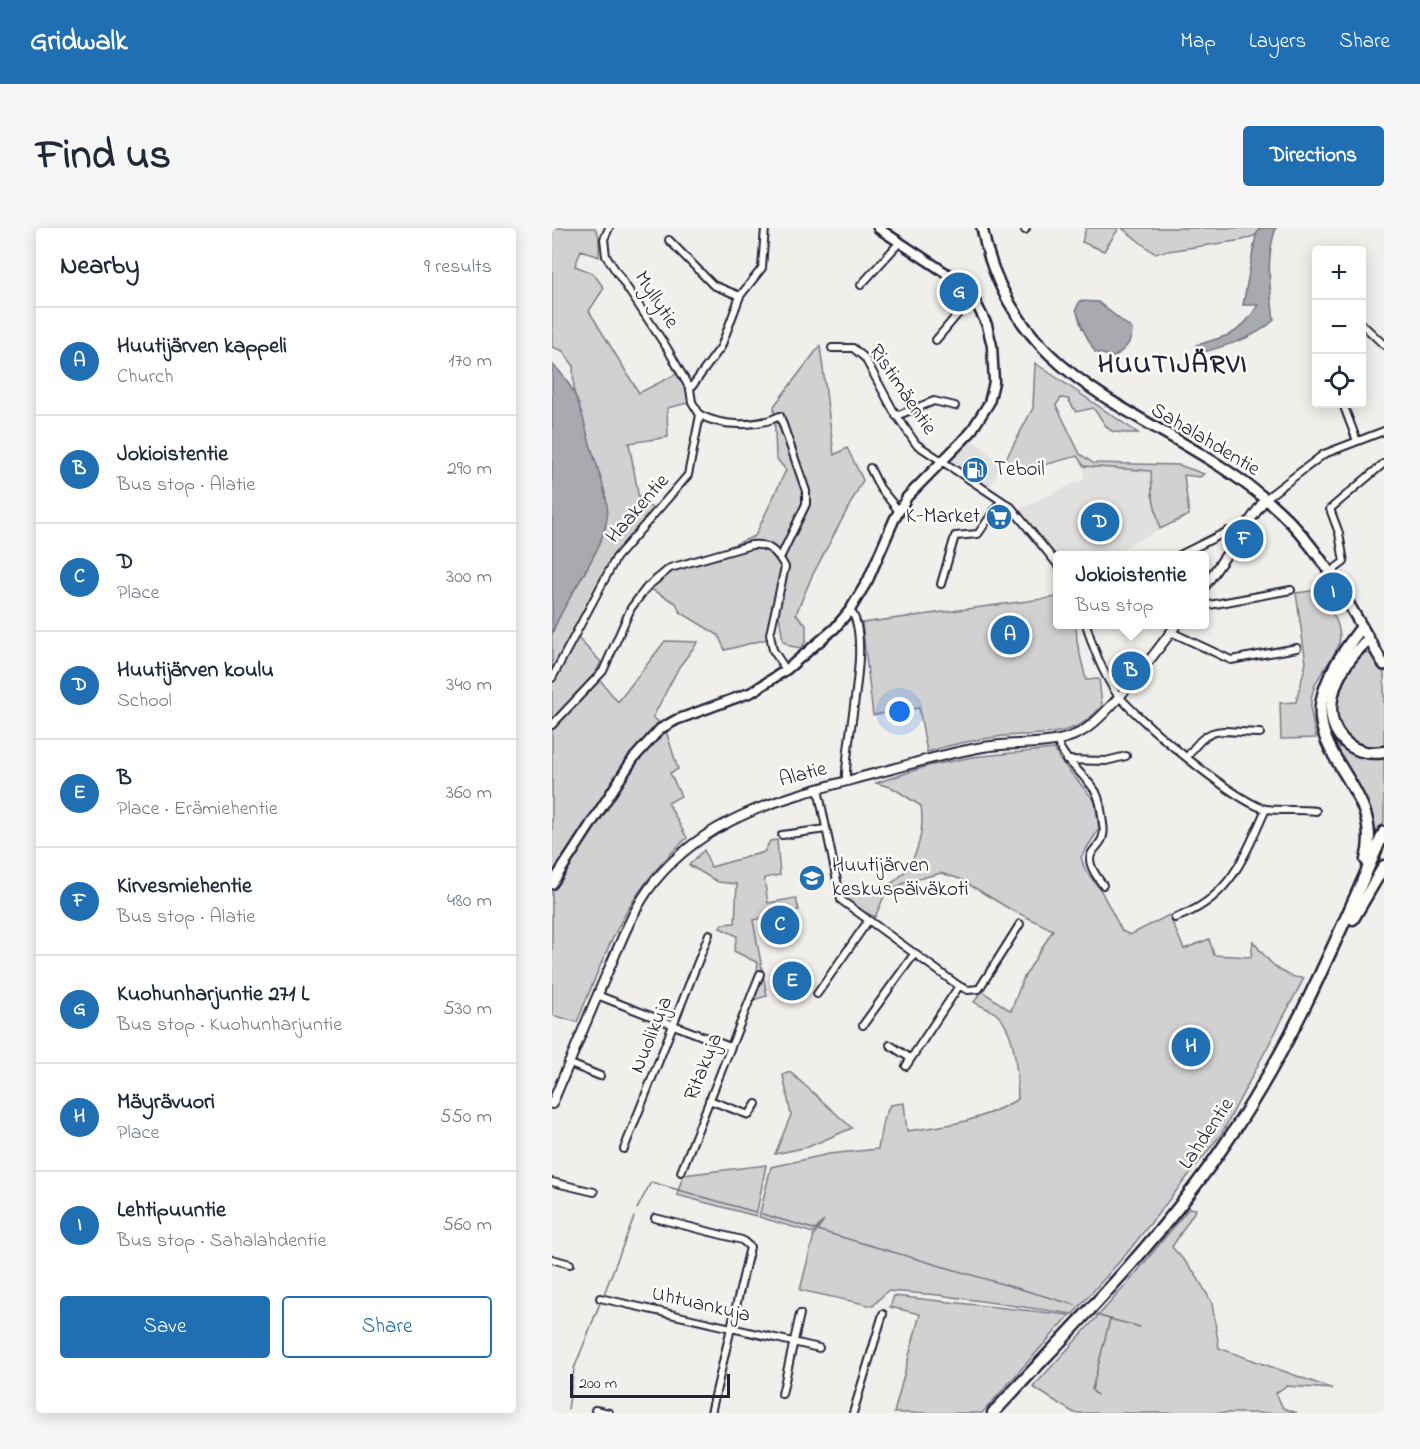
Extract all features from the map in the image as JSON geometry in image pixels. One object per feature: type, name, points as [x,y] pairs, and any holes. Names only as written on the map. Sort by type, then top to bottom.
[{"type":"highway","points":[[1337,939],[1366,861],[1370,832],[1365,807],[1324,731],[1321,706],[1333,673],[1361,628]]},
{"type":"highway","points":[[1368,640],[1350,659],[1341,675],[1333,693],[1331,712],[1334,727],[1346,744],[1361,752],[1384,752]]},
{"type":"highway","name":"Lahdentie","points":[[993,1413],[1114,1285],[1183,1202],[1221,1151],[1259,1091],[1320,977],[1384,832]]},
{"type":"highway","points":[[1320,977],[1384,866]]},
{"type":"main road","name":"Sahalahdentie","points":[[982,228],[990,259],[1010,303],[1028,332],[1052,357],[1108,400],[1228,470],[1293,525],[1329,573],[1384,665]]},
{"type":"main road","points":[[552,884],[633,759],[660,729],[685,716],[752,692],[786,670],[823,640],[850,610],[868,580],[898,510],[914,489],[942,463],[981,420],[989,403],[994,382],[993,354],[987,325],[972,297],[949,275],[882,229]]},
{"type":"street","name":"Myllytie","points":[[609,228],[604,239],[606,256],[667,348],[690,389]]},
{"type":"street","points":[[765,228],[762,268],[740,296],[722,347],[690,389],[692,402],[700,415],[721,423],[770,421],[780,416],[806,491],[806,504],[780,558]]},
{"type":"street","points":[[669,240],[713,285],[740,296]]},
{"type":"street","points":[[861,285],[900,242]]},
{"type":"street","points":[[936,340],[972,297]]},
{"type":"street","points":[[1366,328],[1384,345]]},
{"type":"street","name":"Ristimäentie","points":[[832,348],[853,348],[865,358],[896,417],[916,444],[1018,513],[1053,558]]},
{"type":"street","points":[[896,417],[934,401],[955,406]]},
{"type":"street","points":[[1345,408],[1357,441]]},
{"type":"street","name":"Haakentie","points":[[552,678],[616,558],[688,476],[700,415]]},
{"type":"street","points":[[1209,581],[1265,499],[1324,454],[1384,431]]},
{"type":"street","points":[[1329,573],[1344,562],[1339,533],[1330,509],[1383,464]]},
{"type":"street","points":[[870,468],[880,489],[898,510]]},
{"type":"street","points":[[941,584],[955,536],[978,534],[1001,501]]},
{"type":"street","points":[[1186,551],[1228,531]]},
{"type":"street","points":[[552,725],[603,670],[631,608],[647,587],[662,574],[682,564],[751,545],[765,545],[780,558],[785,567],[770,634],[773,650],[786,670]]},
{"type":"street","points":[[1209,605],[1292,590]]},
{"type":"street","points":[[846,782],[858,651],[856,620],[850,610]]},
{"type":"street","points":[[1088,629],[1119,695],[1138,716],[1235,794],[1266,809],[1316,811]]},
{"type":"street","name":"Alatie","points":[[552,1104],[597,994],[642,898],[682,852],[728,821],[757,807],[980,747],[1057,741],[1082,732],[1095,723],[1173,629]]},
{"type":"street","points":[[1171,632],[1231,660],[1297,648]]},
{"type":"street","points":[[1188,756],[1201,737],[1209,733],[1260,733]]},
{"type":"street","points":[[1057,741],[1066,760],[1098,796],[1104,827],[1103,837],[1090,854],[1089,862],[1091,869],[1103,885]]},
{"type":"street","points":[[1066,760],[1106,761],[1126,756]]},
{"type":"street","points":[[818,789],[841,900],[959,986],[968,990],[979,989],[1020,924]]},
{"type":"street","points":[[1174,918],[1198,910],[1227,885],[1246,852],[1266,809]]},
{"type":"street","points":[[782,835],[826,829]]},
{"type":"street","points":[[817,993],[868,921]]},
{"type":"street","name":"Nuolikuja","points":[[624,1149],[709,934]]},
{"type":"street","points":[[863,1026],[915,953]]},
{"type":"street","name":"Ritakuja","points":[[681,1172],[760,974]]},
{"type":"street","points":[[906,1066],[959,986]]},
{"type":"street","points":[[597,994],[730,1047]]},
{"type":"street","points":[[890,1045],[910,1059]]},
{"type":"street","points":[[568,1063],[600,1076]]},
{"type":"street","points":[[709,1100],[749,1115],[756,1104]]},
{"type":"street","points":[[552,1182],[594,1192]]},
{"type":"street","points":[[655,1218],[748,1244],[750,1247],[711,1413]]},
{"type":"street","points":[[552,1259],[570,1264]]},
{"type":"street","name":"Uhtuankuja","points":[[600,1298],[730,1330],[819,1348]]},
{"type":"street","points":[[782,1394],[800,1314]]},
{"type":"street","points":[[854,1413],[883,1314]]},
{"type":"street","points":[[596,1410],[609,1413]]},
{"type":"shaded area","points":[[552,228],[595,228],[599,236],[599,257],[581,250],[575,266],[593,273],[604,288],[589,311],[639,393],[680,372],[692,402],[667,408],[668,437],[629,443],[639,499],[658,512],[619,552],[572,632],[601,662],[595,674],[618,702],[665,641],[698,642],[679,667],[653,717],[665,728],[678,769],[670,773],[681,796],[668,803],[687,838],[648,880],[633,901],[609,946],[577,1022],[552,1015],[552,634],[592,451],[574,392],[573,365],[563,351],[552,347]]},
{"type":"shaded area","points":[[1086,228],[1119,228],[1104,251],[1082,242]]},
{"type":"shaded area","points":[[1122,228],[1260,228],[1256,235],[1243,240],[1154,253]]},
{"type":"shaded area","points":[[1260,228],[1276,228],[1269,262],[1274,320],[1249,337],[1201,353],[1196,345],[1233,333],[1245,323],[1258,305],[1243,305],[1256,235]]},
{"type":"shaded area","points":[[1080,301],[1098,302],[1132,329],[1127,345],[1114,357],[1095,352],[1082,328],[1076,309]]},
{"type":"shaded area","points":[[820,346],[834,455],[847,448],[863,480],[812,576],[796,614],[806,625],[806,641],[801,648],[790,646],[783,641],[778,609],[771,638],[725,650],[718,635],[680,612],[676,603],[647,587],[662,574],[755,536],[786,470],[776,458],[774,406]]},
{"type":"shaded area","points":[[1035,363],[1138,433],[1114,432],[1107,427],[1093,408],[1076,412],[1068,399],[1061,398],[1056,405],[1080,454],[1093,463],[1179,465],[1204,474],[1200,477],[1184,475],[1189,515],[1160,529],[1152,494],[1151,471],[1084,466],[1077,456],[1018,472],[1009,470],[1006,459],[1033,408]]},
{"type":"shaded area","points":[[552,364],[566,379],[583,417],[606,496],[607,519],[603,536],[595,553],[552,634]]},
{"type":"shaded area","points":[[966,435],[1002,464],[986,494],[939,461]]},
{"type":"shaded area","points":[[1084,466],[1172,473],[1189,515],[1117,551],[1053,551],[1053,557],[1017,510],[1084,479]]},
{"type":"shaded area","points":[[1311,591],[1323,600],[1333,614],[1340,639],[1335,652],[1315,685],[1312,697],[1316,738],[1281,739],[1280,703],[1296,702],[1306,663],[1296,593]]},
{"type":"shaded area","points":[[1053,598],[1053,629],[1076,629],[1086,680],[1099,679],[1102,706],[1089,719],[1073,728],[1056,732],[985,739],[927,752],[919,708],[873,715],[862,623]]},
{"type":"shaded area","points":[[1360,637],[1342,666],[1330,720],[1360,754],[1384,754],[1384,822],[1373,847],[1324,717],[1335,674]]},
{"type":"shaded area","points":[[1361,652],[1371,654],[1384,672],[1384,749],[1357,747],[1338,730],[1333,709],[1343,675]]},
{"type":"shaded area","points":[[1054,749],[1060,760],[1095,801],[1099,829],[1081,857],[1085,870],[1100,889],[1122,931],[1130,935],[1169,915],[1184,949],[1209,939],[1214,955],[1251,957],[1253,941],[1275,966],[1289,975],[1304,978],[1222,1133],[1127,1253],[1073,1314],[939,1295],[887,1291],[873,1306],[800,1290],[814,1235],[824,1220],[813,1233],[759,1217],[771,1167],[829,1154],[878,1149],[883,1120],[890,1105],[904,1103],[907,1131],[977,1118],[1018,1099],[1014,1053],[1008,1030],[995,1013],[974,1002],[982,991],[1011,1011],[1023,979],[1053,930],[1008,908],[960,879],[941,873],[907,882],[886,892],[875,917],[856,908],[845,897],[880,888],[899,877],[917,850],[922,827],[921,806],[893,788],[876,783],[928,766],[972,757]]},
{"type":"shaded area","points":[[777,840],[780,875],[764,878],[768,903],[796,898],[799,910],[753,920],[767,996],[753,1000],[758,963],[734,951],[737,936],[720,928],[722,924],[735,923],[737,884],[718,882],[689,865],[704,850],[711,867],[764,852],[770,841]]},
{"type":"shaded area","points":[[790,1072],[852,1128],[808,1147],[775,1154],[791,1115],[783,1075]]},
{"type":"shaded area","points":[[766,1165],[756,1216],[677,1195],[683,1175]]},
{"type":"shaded area","points":[[1189,1208],[1196,1209],[1172,1247],[1195,1273],[1212,1303],[1219,1348],[1333,1389],[1286,1386],[1276,1393],[1283,1408],[1297,1413],[1074,1413],[1033,1387],[1127,1284]]},
{"type":"shaded area","points":[[894,1296],[1070,1315],[982,1413],[894,1413],[920,1314],[890,1307]]},
{"type":"waterway","points":[[637,1209],[651,1182],[755,1212]]},
{"type":"waterway","points":[[762,1214],[1075,1305]]},
{"type":"waterway","points":[[604,1294],[634,1217]]},
{"type":"waterway","points":[[568,1409],[574,1369],[600,1303]]},
{"type":"waterway","points":[[1096,1315],[1110,1319]]},
{"type":"waterway","points":[[1097,1395],[1092,1390],[1110,1319],[1140,1327]]},
{"type":"place","name":"Kuohunharjuntie 271 L","points":[[959,292]]},
{"type":"place","name":"Teboil","points":[[975,470]]},
{"type":"place","name":"K-Market","points":[[999,517]]},
{"type":"place","name":"Huutijärven koulu","points":[[1100,522]]},
{"type":"place","name":"Kirvesmiehentie","points":[[1244,539]]},
{"type":"place","name":"Lehtipuuntie","points":[[1333,592]]},
{"type":"place","name":"Huutijärven kappeli","points":[[1010,635]]},
{"type":"place","name":"Jokioistentie","points":[[1131,671]]},
{"type":"place","name":"Huutijärven keskuspäiväkoti","points":[[812,878]]},
{"type":"place","name":"D","points":[[780,925]]},
{"type":"place","name":"B","points":[[792,981]]},
{"type":"place","name":"Mäyrävuori","points":[[1191,1047]]},
{"type":"district","name":"HUUTIJÄRVI","points":[[1173,365]]}]
